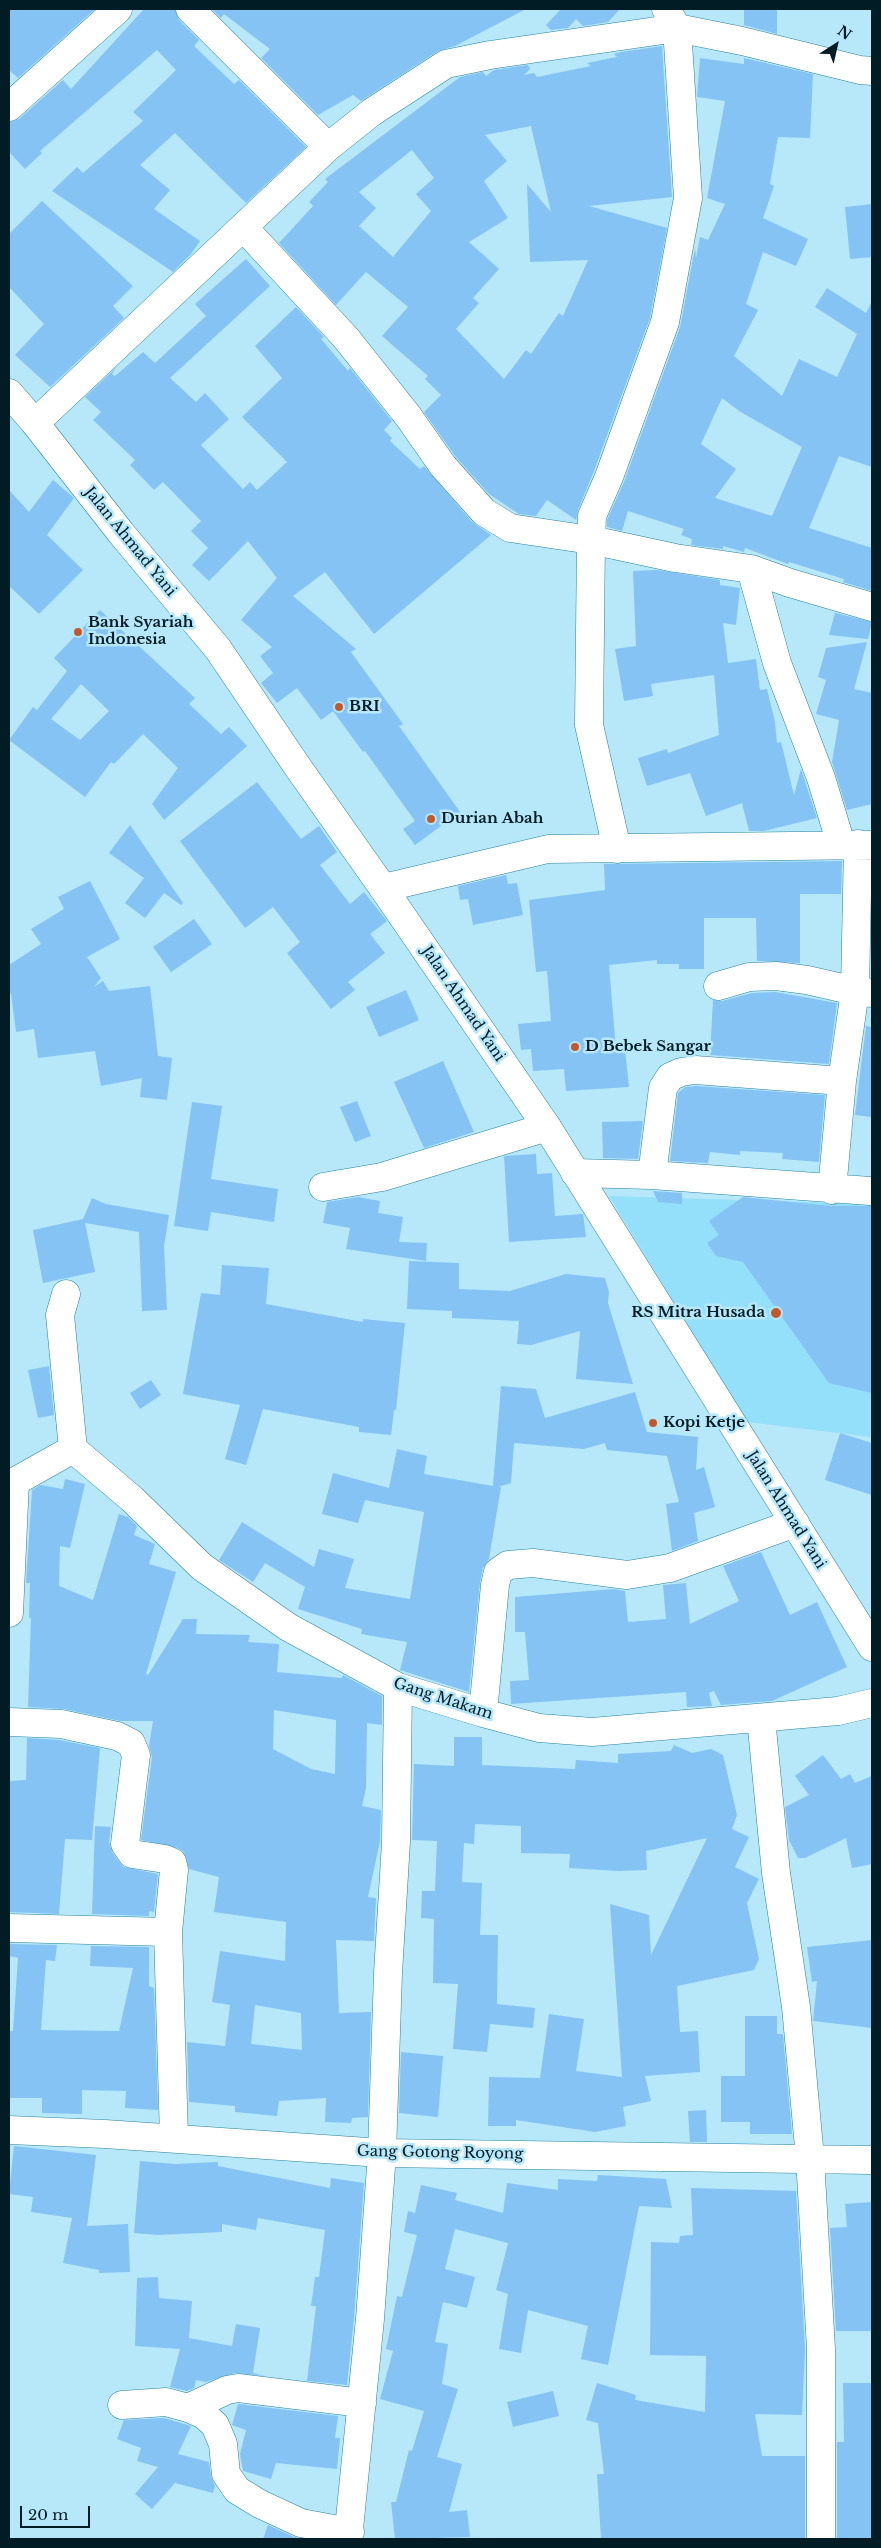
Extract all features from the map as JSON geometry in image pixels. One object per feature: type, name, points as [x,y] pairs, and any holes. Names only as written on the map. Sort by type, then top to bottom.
[{"type":"main road","points":[[9,107],[118,9]]},
{"type":"main road","points":[[190,9],[328,147]]},
{"type":"main road","points":[[617,849],[589,725],[590,540],[592,516],[609,477],[665,322],[688,198],[672,18]]},
{"type":"main road","points":[[35,423],[328,147],[372,112],[446,64],[672,18],[742,41],[860,70],[872,71]]},
{"type":"main road","points":[[244,228],[346,338],[408,416],[443,466],[484,512],[510,528],[590,540],[675,558],[751,569],[790,583],[872,607]]},
{"type":"main road","name":"Jalan Ahmad Yani","points":[[9,393],[35,423],[120,533],[218,649],[383,888],[547,1127],[872,1647]]},
{"type":"main road","points":[[751,569],[777,663],[821,778],[857,844],[863,992],[842,1081],[832,1190]]},
{"type":"main road","points":[[383,888],[548,849],[857,844]]},
{"type":"main road","points":[[718,986],[749,977],[776,976],[863,992]]},
{"type":"main road","points":[[652,1174],[663,1088],[670,1077],[681,1072],[696,1070],[842,1081]]},
{"type":"main road","points":[[323,1187],[382,1178],[547,1127]]},
{"type":"main road","points":[[575,1173],[652,1174],[832,1190],[870,1191]]},
{"type":"main road","points":[[9,1613],[12,1483],[73,1448],[60,1315],[66,1294]]},
{"type":"main road","name":"Gang Makam","points":[[73,1448],[132,1499],[202,1567],[288,1627],[398,1687],[483,1714],[539,1728],[592,1732],[838,1711],[872,1703]]},
{"type":"main road","points":[[483,1714],[495,1585],[498,1572],[508,1565],[534,1563],[627,1575],[670,1568],[795,1523]]},
{"type":"main road","points":[[122,2404],[166,2402],[204,2415],[215,2425],[222,2444],[226,2474],[236,2490],[260,2504],[301,2523],[349,2536],[362,2404],[382,2153],[388,1973],[396,1842],[398,1687]]},
{"type":"main road","points":[[761,1718],[776,1873],[796,2007],[810,2158],[820,2349],[821,2539]]},
{"type":"main road","points":[[9,1722],[61,1724],[117,1736],[131,1743],[136,1755],[125,1844],[132,1854],[165,1859],[172,1862],[174,1870],[168,1932],[174,2138]]},
{"type":"main road","points":[[9,1928],[168,1932]]},
{"type":"main road","name":"Gang Gotong Royong","points":[[9,2130],[174,2138],[382,2153],[872,2160]]},
{"type":"main road","points":[[188,2408],[227,2390],[238,2388],[362,2404]]},
{"type":"shaded area","name":"RS Mitra Husada","points":[[609,1196],[872,1204],[872,1437],[747,1422]]},
{"type":"building","points":[[9,9],[95,9],[18,78],[9,70]]},
{"type":"building","points":[[144,9],[175,9],[179,20],[199,40],[194,46],[234,84],[239,80],[306,147],[246,203],[175,133],[140,165],[170,190],[154,209],[200,241],[191,254],[173,272],[52,191],[77,167],[83,173],[143,121],[133,112],[176,70],[157,50],[40,151],[42,153],[25,169],[9,152],[9,122],[19,119],[63,80],[71,89]]},
{"type":"building","points":[[212,9],[526,9],[455,46],[438,51],[361,101],[353,95],[318,115],[261,58],[270,49],[224,14],[221,18]]},
{"type":"building","points":[[561,9],[620,9],[608,22],[583,26],[576,19],[568,28],[551,30],[546,25]]},
{"type":"building","points":[[744,9],[777,9],[777,34],[744,25]]},
{"type":"building","points":[[662,46],[672,197],[589,206],[667,228],[650,318],[578,510],[576,520],[547,500],[536,516],[519,514],[489,494],[455,456],[424,412],[441,395],[425,379],[428,376],[382,336],[408,307],[366,272],[336,305],[279,243],[313,206],[309,202],[328,182],[325,179],[460,77],[483,72],[486,76],[494,70],[528,65],[530,69],[524,75],[534,73],[537,77],[591,66],[587,63],[617,57],[614,54]],"holes":[[[531,126],[551,212],[527,184],[530,262],[588,260],[563,316],[559,313],[531,354],[526,350],[504,379],[456,329],[479,303],[473,298],[499,269],[469,242],[508,218],[484,181],[507,161],[485,135]],[[412,150],[434,178],[416,194],[431,211],[393,257],[359,226],[376,208],[359,192]]]},
{"type":"building","points":[[700,58],[744,64],[744,58],[813,74],[810,138],[778,137],[770,184],[774,186],[763,218],[808,239],[796,266],[763,252],[746,304],[758,310],[734,356],[782,396],[799,359],[837,377],[857,334],[815,307],[827,288],[866,313],[872,301],[872,467],[839,456],[809,528],[872,548],[872,591],[843,582],[844,579],[789,562],[788,564],[745,548],[744,552],[723,546],[723,549],[691,545],[692,539],[681,535],[684,529],[628,511],[622,531],[607,527],[607,520],[624,482],[680,327],[695,248],[696,258],[700,237],[708,240],[725,204],[707,198],[725,101],[697,97]],"holes":[[[722,398],[739,411],[802,447],[772,516],[715,498],[736,469],[701,444]]]},
{"type":"building","points":[[42,201],[133,286],[113,306],[124,318],[50,387],[15,355],[44,324],[9,287],[9,234]]},
{"type":"building","points":[[872,204],[872,257],[850,259],[845,207]]},
{"type":"building","points":[[246,259],[270,286],[170,378],[196,402],[205,393],[229,419],[201,445],[243,489],[250,482],[257,490],[287,462],[242,417],[282,378],[255,346],[296,307],[324,337],[321,339],[348,371],[350,368],[392,421],[384,430],[392,438],[390,441],[420,469],[424,466],[472,522],[491,535],[374,634],[325,572],[293,596],[356,649],[351,652],[403,724],[399,726],[460,812],[415,845],[403,829],[415,821],[365,751],[363,752],[333,711],[321,720],[297,688],[277,703],[261,683],[273,673],[260,656],[272,647],[241,620],[277,578],[248,541],[209,581],[192,565],[208,548],[191,531],[201,521],[163,482],[154,490],[130,465],[135,460],[93,420],[101,412],[85,397],[117,367],[112,374],[115,376],[143,352],[155,363],[206,316],[195,304]]},
{"type":"building","points":[[53,480],[74,498],[47,535],[83,570],[39,614],[9,586],[9,490],[29,512]]},
{"type":"building","points":[[657,570],[720,580],[720,585],[740,588],[736,625],[723,623],[728,663],[756,659],[760,690],[767,689],[775,722],[777,743],[781,742],[794,795],[801,769],[817,818],[764,831],[749,831],[742,803],[706,816],[690,773],[647,786],[638,758],[667,749],[668,753],[719,735],[714,675],[651,684],[653,696],[624,701],[615,649],[636,646],[633,571]]},
{"type":"building","points":[[100,610],[195,698],[189,704],[221,734],[229,727],[247,746],[164,820],[152,804],[178,768],[143,734],[114,764],[111,762],[85,797],[9,740],[33,707],[37,710],[67,671],[54,658]],"holes":[[[81,684],[109,711],[80,740],[51,719]]]},
{"type":"building","points":[[835,613],[872,622],[868,639],[829,635]]},
{"type":"building","points":[[867,642],[854,689],[872,693],[872,804],[847,810],[832,762],[839,720],[816,714],[826,680],[818,677],[826,648]]},
{"type":"building","points":[[257,782],[301,839],[319,826],[337,852],[320,865],[350,904],[364,892],[387,921],[370,934],[385,953],[348,982],[355,990],[331,1009],[287,953],[300,942],[273,907],[245,928],[180,841]]},
{"type":"building","points":[[130,825],[183,903],[181,905],[164,893],[145,918],[125,903],[144,878],[109,853]]},
{"type":"building","points":[[842,861],[841,894],[800,894],[800,963],[757,961],[756,918],[704,918],[704,969],[679,969],[679,964],[657,964],[657,960],[609,965],[616,1050],[625,1049],[629,1087],[566,1091],[564,1069],[533,1071],[531,1049],[521,1050],[518,1024],[551,1021],[547,971],[536,972],[529,900],[605,890],[604,864]]},
{"type":"building","points":[[506,875],[508,884],[517,883],[523,915],[473,925],[468,899],[460,900],[458,886]]},
{"type":"building","points":[[90,881],[120,939],[87,957],[101,978],[94,987],[103,981],[109,991],[150,986],[158,1056],[172,1058],[167,1100],[140,1097],[142,1078],[101,1086],[95,1051],[38,1058],[34,1029],[16,1032],[11,993],[9,994],[9,965],[41,944],[31,929],[64,909],[58,897]]},
{"type":"building","points":[[194,919],[212,944],[171,972],[153,947]]},
{"type":"building","points":[[406,990],[419,1020],[379,1037],[366,1007]]},
{"type":"building","points":[[775,992],[837,1003],[829,1064],[710,1055],[713,1000],[722,1001],[752,993]]},
{"type":"building","points":[[866,1026],[872,1027],[872,1117],[855,1115]]},
{"type":"building","points":[[443,1061],[474,1132],[424,1148],[394,1082]]},
{"type":"building","points":[[696,1086],[825,1095],[819,1162],[782,1159],[783,1153],[740,1151],[740,1155],[710,1152],[708,1163],[670,1161],[678,1093],[685,1087]]},
{"type":"building","points":[[357,1101],[371,1136],[355,1142],[340,1107]]},
{"type":"building","points":[[192,1102],[222,1106],[211,1179],[278,1189],[274,1222],[211,1212],[208,1231],[174,1226]]},
{"type":"building","points":[[643,1121],[638,1159],[603,1158],[602,1122]]},
{"type":"building","points":[[536,1154],[537,1174],[552,1173],[555,1216],[583,1214],[586,1237],[509,1242],[504,1156]]},
{"type":"building","points":[[653,1191],[682,1193],[682,1204],[658,1202]]},
{"type":"building","points":[[358,1197],[380,1201],[378,1213],[403,1217],[399,1242],[427,1243],[426,1261],[346,1249],[350,1228],[323,1223],[327,1202]]},
{"type":"building","points":[[743,1197],[831,1206],[872,1206],[872,1393],[829,1383],[743,1262],[716,1256],[707,1243],[719,1235],[709,1221]]},
{"type":"building","points":[[92,1198],[106,1204],[169,1215],[164,1246],[167,1310],[142,1311],[139,1232],[85,1223],[95,1272],[43,1283],[33,1230],[83,1219]]},
{"type":"building","points":[[409,1261],[459,1263],[459,1289],[510,1291],[566,1274],[605,1278],[609,1292],[608,1303],[633,1384],[576,1379],[580,1331],[531,1345],[517,1344],[519,1321],[452,1318],[452,1311],[407,1309]]},
{"type":"building","points":[[222,1265],[269,1268],[266,1304],[363,1322],[363,1319],[405,1323],[396,1410],[394,1410],[391,1435],[359,1432],[359,1427],[263,1409],[246,1465],[225,1459],[240,1405],[183,1394],[201,1293],[220,1295]]},
{"type":"building","points":[[49,1366],[54,1415],[38,1418],[28,1370]]},
{"type":"building","points":[[151,1380],[161,1395],[140,1409],[130,1393]]},
{"type":"building","points":[[501,1386],[536,1389],[545,1418],[635,1392],[647,1432],[698,1437],[696,1470],[704,1467],[715,1507],[694,1513],[698,1541],[672,1551],[666,1504],[679,1502],[667,1456],[607,1450],[605,1443],[584,1449],[514,1443],[511,1483],[498,1487],[501,1487],[489,1559],[483,1568],[480,1582],[469,1692],[400,1670],[407,1642],[361,1634],[362,1629],[298,1609],[305,1587],[265,1563],[253,1582],[219,1560],[242,1522],[314,1567],[319,1549],[354,1559],[345,1588],[410,1599],[424,1512],[365,1500],[358,1523],[322,1514],[333,1473],[389,1488],[397,1449],[427,1456],[424,1474],[493,1486]]},
{"type":"building","points":[[840,1433],[872,1443],[872,1495],[825,1480]]},
{"type":"building","points":[[65,1479],[85,1484],[70,1548],[60,1546],[59,1586],[93,1600],[119,1514],[128,1517],[137,1526],[134,1535],[155,1544],[149,1564],[176,1572],[146,1674],[148,1675],[183,1619],[197,1619],[196,1634],[250,1635],[248,1642],[279,1644],[277,1672],[342,1678],[343,1675],[382,1696],[382,1725],[367,1723],[366,1788],[362,1806],[381,1810],[380,1841],[368,1897],[376,1898],[374,1941],[336,1940],[339,2013],[371,2012],[368,2117],[352,2118],[351,2123],[325,2122],[326,2098],[279,2101],[277,2116],[235,2112],[235,2106],[189,2102],[187,2042],[225,2046],[230,2005],[212,2002],[220,1951],[285,1961],[286,1922],[214,1912],[219,1877],[189,1869],[184,1852],[178,1848],[141,1840],[152,1757],[149,1746],[153,1721],[120,1721],[64,1709],[28,1707],[31,1618],[29,1618],[30,1583],[26,1583],[32,1490],[40,1485],[63,1489]],"holes":[[[274,1710],[336,1720],[335,1774],[311,1769],[273,1749]],[[255,2005],[301,2013],[302,2050],[251,2044]]]},
{"type":"building","points":[[761,1552],[790,1615],[817,1602],[847,1667],[772,1701],[721,1705],[714,1691],[709,1693],[712,1706],[687,1707],[686,1692],[511,1704],[510,1681],[529,1680],[525,1632],[515,1632],[515,1597],[614,1589],[625,1591],[628,1622],[666,1619],[663,1585],[686,1583],[690,1624],[739,1601],[723,1566]]},
{"type":"building","points":[[454,1737],[482,1737],[482,1765],[575,1769],[576,1760],[618,1763],[618,1754],[671,1751],[674,1745],[692,1753],[711,1749],[723,1755],[737,1815],[732,1829],[749,1837],[735,1867],[759,1879],[747,1903],[759,1959],[754,1970],[677,1986],[680,2032],[698,2031],[700,2072],[645,2076],[651,2101],[623,2107],[626,2126],[595,2132],[516,2120],[516,2126],[488,2126],[489,2077],[540,2078],[549,2014],[584,2019],[576,2071],[622,2077],[610,1904],[649,1915],[651,1955],[707,1838],[646,1851],[647,1870],[618,1871],[569,1868],[570,1854],[521,1853],[521,1826],[475,1824],[474,1844],[464,1843],[462,1882],[482,1883],[480,1935],[498,1935],[497,2004],[535,2008],[533,2028],[490,2024],[487,2052],[453,2049],[458,1984],[433,1983],[434,1919],[421,1918],[422,1891],[435,1891],[437,1841],[412,1840],[414,1764],[454,1766]]},
{"type":"building","points":[[27,1738],[59,1740],[100,1748],[92,1840],[65,1839],[59,1914],[9,1912],[9,1781],[26,1780]]},
{"type":"building","points":[[823,1755],[841,1779],[850,1774],[855,1783],[872,1776],[872,1864],[852,1868],[846,1838],[805,1858],[798,1858],[789,1840],[785,1807],[809,1795],[795,1776]]},
{"type":"building","points":[[95,1826],[111,1827],[109,1842],[112,1852],[123,1867],[158,1874],[154,1912],[149,1911],[149,1916],[92,1914]]},
{"type":"building","points":[[872,1940],[872,2028],[813,2021],[817,1981],[812,1982],[807,1947]]},
{"type":"building","points":[[9,1944],[57,1945],[55,1961],[46,1960],[41,2030],[119,2031],[133,1968],[90,1966],[91,1946],[149,1947],[149,1986],[154,1988],[158,2110],[125,2108],[126,2091],[82,2090],[82,2114],[42,2113],[42,2098],[9,2098],[9,2031],[13,2031],[18,1958],[9,1956]]},
{"type":"building","points":[[745,2016],[777,2016],[777,2034],[783,2034],[792,2134],[750,2134],[750,2122],[721,2122],[721,2076],[745,2076]]},
{"type":"building","points":[[401,2052],[443,2056],[438,2117],[399,2113]]},
{"type":"building","points":[[706,2110],[707,2142],[690,2142],[688,2111]]},
{"type":"building","points":[[14,2146],[96,2155],[87,2226],[128,2224],[130,2272],[99,2273],[99,2270],[63,2263],[72,2218],[31,2212],[33,2197],[9,2194]]},
{"type":"building","points":[[140,2161],[175,2164],[218,2162],[218,2166],[330,2188],[331,2178],[364,2183],[347,2385],[307,2381],[316,2306],[311,2306],[315,2277],[319,2277],[325,2230],[258,2218],[256,2230],[222,2224],[222,2232],[158,2235],[134,2233]]},
{"type":"building","points":[[598,2175],[666,2179],[672,2208],[639,2206],[608,2365],[581,2359],[588,2326],[528,2310],[521,2353],[499,2349],[508,2294],[496,2290],[508,2243],[455,2229],[445,2269],[475,2277],[467,2308],[443,2302],[435,2342],[448,2344],[442,2384],[458,2389],[437,2457],[462,2464],[449,2512],[467,2510],[470,2537],[395,2539],[391,2502],[396,2502],[409,2450],[412,2451],[424,2411],[380,2399],[393,2351],[386,2349],[397,2296],[402,2297],[417,2235],[404,2232],[408,2211],[415,2213],[421,2185],[457,2193],[455,2200],[503,2213],[507,2183],[558,2190],[558,2179],[597,2181]]},
{"type":"building","points":[[691,2188],[796,2191],[805,2349],[802,2415],[755,2414],[762,2456],[805,2456],[805,2539],[601,2539],[597,2474],[604,2474],[598,2423],[586,2420],[597,2383],[636,2395],[635,2400],[705,2412],[706,2356],[650,2355],[651,2242],[679,2243],[680,2236],[693,2235]]},
{"type":"building","points":[[872,2202],[872,2331],[836,2331],[830,2228],[847,2227],[845,2204]]},
{"type":"building","points":[[158,2277],[159,2298],[192,2301],[189,2338],[232,2346],[236,2324],[260,2328],[253,2373],[265,2376],[235,2373],[206,2382],[196,2380],[194,2388],[187,2391],[170,2387],[180,2349],[135,2346],[137,2278]]},
{"type":"building","points":[[843,2383],[872,2383],[872,2539],[837,2539],[837,2442],[844,2442]]},
{"type":"building","points":[[553,2391],[559,2416],[513,2427],[507,2402]]},
{"type":"building","points":[[238,2404],[338,2416],[335,2438],[340,2438],[337,2469],[276,2463],[271,2479],[243,2471],[240,2454],[246,2430],[232,2425]]},
{"type":"building","points":[[164,2418],[191,2426],[178,2454],[209,2462],[215,2486],[213,2493],[175,2483],[152,2509],[135,2494],[158,2467],[137,2461],[141,2448],[117,2439],[124,2420]]},
{"type":"building","points":[[268,2525],[294,2537],[303,2539],[263,2539]]},
{"type":"place","name":"Bank Syariah Indonesia","points":[[78,632]]},
{"type":"place","name":"BRI","points":[[339,707]]},
{"type":"place","name":"Durian Abah","points":[[431,819]]},
{"type":"place","name":"D Bebek Sangar","points":[[575,1047]]},
{"type":"place","name":"RS Mitra Husada","points":[[776,1313]]},
{"type":"place","name":"Kopi Ketje","points":[[653,1423]]}]
